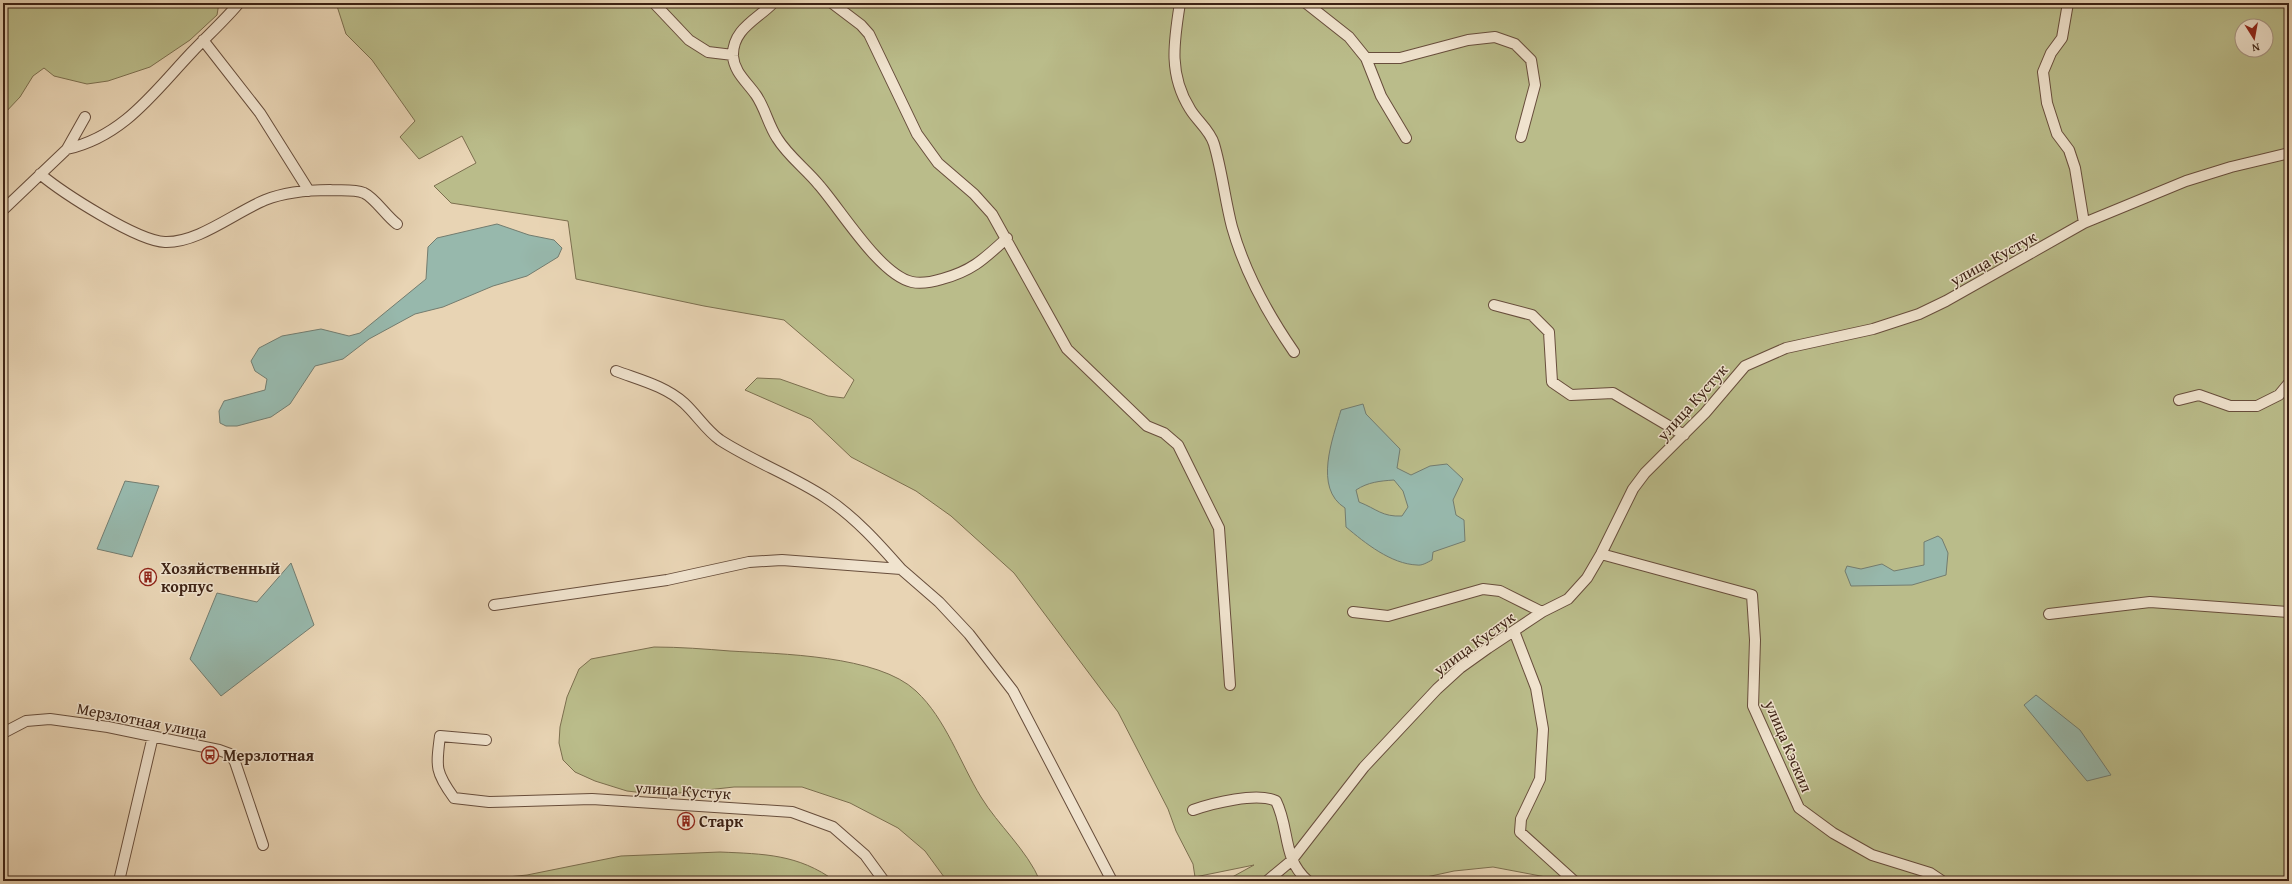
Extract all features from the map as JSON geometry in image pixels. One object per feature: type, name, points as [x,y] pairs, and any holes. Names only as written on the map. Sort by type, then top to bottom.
[{"type":"street","points":[[67,149],[82,145],[108,134],[131,117],[239,3]]},
{"type":"street","points":[[654,3],[689,40],[708,52],[733,55]]},
{"type":"street","points":[[773,3],[757,15],[736,40],[733,55],[740,75],[762,104],[777,138],[786,151],[820,186],[869,248],[902,279],[924,283],[963,273],[979,264],[1007,238]]},
{"type":"street","points":[[832,3],[862,25],[869,34],[917,134],[938,163],[974,194],[992,214],[1007,238],[1067,349],[1147,426],[1164,433],[1178,445],[1219,528],[1230,685]]},
{"type":"street","points":[[1180,3],[1173,46],[1173,60],[1182,94],[1190,110],[1204,125],[1213,142],[1223,179],[1232,226],[1247,271],[1271,319],[1294,352]]},
{"type":"street","points":[[1306,3],[1349,37],[1366,58],[1382,96],[1406,138]]},
{"type":"street","points":[[2068,3],[2062,38],[2051,53],[2043,72],[2047,103],[2058,134],[2069,150],[2075,168],[2084,223]]},
{"type":"street","points":[[1366,58],[1400,58],[1468,40],[1495,37],[1515,44],[1531,60],[1535,85],[1521,137]]},
{"type":"street","points":[[203,40],[260,113],[310,191]]},
{"type":"street","points":[[3,210],[67,149],[85,117]]},
{"type":"street","name":"улица Кустук","points":[[1267,881],[1291,861],[1364,767],[1437,689],[1460,668],[1542,612],[1568,599],[1587,578],[1601,554],[1633,489],[1645,473],[1684,435],[1745,366],[1786,348],[1873,329],[1919,314],[1946,301],[2084,223],[2186,181],[2231,167],[2289,153]]},
{"type":"street","points":[[40,174],[64,192],[91,208],[144,237],[163,242],[177,242],[192,237],[266,200],[289,193],[310,191],[354,191],[363,193],[397,224]]},
{"type":"street","points":[[1494,304],[1532,315],[1549,332],[1552,382],[1571,395],[1613,393],[1684,435]]},
{"type":"street","points":[[616,371],[657,386],[673,395],[685,404],[714,436],[741,454],[827,498],[874,539],[901,569],[938,602],[969,634],[1013,691],[1112,881]]},
{"type":"street","points":[[2178,400],[2199,395],[2230,406],[2257,406],[2279,395],[2289,383]]},
{"type":"street","name":"улица Кэскил","points":[[1601,554],[1752,595],[1755,640],[1753,706],[1799,808],[1833,833],[1872,855],[1930,873],[1942,881]]},
{"type":"street","points":[[494,605],[667,580],[750,562],[782,560],[901,569]]},
{"type":"street","points":[[1353,612],[1388,616],[1483,590],[1500,591],[1542,612]]},
{"type":"street","points":[[2049,614],[2150,602],[2289,612]]},
{"type":"street","points":[[1514,631],[1536,688],[1543,729],[1540,780],[1521,819],[1520,832],[1574,881]]},
{"type":"street","name":"Мерзлотная улица","points":[[3,733],[26,721],[50,719],[153,736],[219,750],[230,754],[235,762],[263,845]]},
{"type":"street","points":[[119,881],[153,736]]},
{"type":"street","name":"улица Кустук","points":[[486,740],[440,736],[436,764],[443,783],[454,798],[489,802],[592,799],[792,812],[833,827],[865,855],[884,881]]},
{"type":"street","points":[[1193,810],[1233,801],[1270,798],[1276,801],[1282,816],[1291,861],[1308,881]]},
{"type":"green space","points":[[3,3],[219,3],[217,15],[190,40],[150,67],[108,81],[87,84],[54,76],[44,68],[33,76],[20,97],[3,115]]},
{"type":"green space","points":[[336,3],[2289,3],[2289,881],[1567,881],[1493,867],[1454,871],[1408,881],[1225,881],[1254,865],[1195,877],[1193,864],[1176,831],[1168,809],[1118,712],[1014,573],[951,516],[916,491],[851,457],[811,419],[745,390],[757,378],[780,379],[828,396],[844,398],[854,380],[784,320],[704,306],[576,279],[568,221],[451,203],[434,186],[476,163],[462,136],[419,159],[400,137],[415,121],[372,60],[346,34]]},
{"type":"green space","points":[[654,647],[801,655],[854,663],[878,670],[899,679],[916,691],[927,702],[952,742],[981,797],[1028,859],[1040,881],[947,881],[925,851],[898,828],[850,803],[802,787],[734,787],[661,795],[627,791],[595,781],[575,772],[563,760],[559,743],[560,727],[567,697],[579,669],[591,659]]},
{"type":"green space","points":[[720,852],[766,855],[794,860],[808,865],[835,881],[468,881],[527,875],[621,856]]},
{"type":"water","points":[[497,224],[529,235],[554,240],[562,248],[558,257],[527,276],[493,286],[443,307],[415,314],[369,339],[343,359],[315,366],[290,404],[271,417],[237,426],[226,426],[220,423],[219,411],[224,401],[265,390],[267,379],[255,371],[251,361],[259,348],[282,336],[321,329],[349,336],[360,333],[426,279],[428,247],[437,238]]},
{"type":"water","points":[[1363,404],[1366,414],[1400,449],[1397,468],[1411,475],[1430,466],[1447,464],[1463,479],[1453,500],[1456,515],[1464,520],[1465,541],[1433,552],[1432,560],[1423,564],[1407,564],[1379,552],[1361,540],[1346,527],[1345,508],[1335,499],[1330,488],[1328,476],[1330,448],[1341,410]],"holes":[[[1394,480],[1403,491],[1408,507],[1402,516],[1395,516],[1384,514],[1359,502],[1356,490],[1379,481]]]},
{"type":"water","points":[[125,481],[159,486],[132,557],[97,549]]},
{"type":"water","points":[[1938,536],[1942,539],[1948,553],[1946,575],[1912,585],[1851,586],[1845,571],[1847,566],[1861,569],[1882,564],[1894,571],[1924,565],[1924,542]]},
{"type":"water","points":[[291,563],[314,625],[221,696],[190,659],[217,593],[257,602]]},
{"type":"water","points":[[2036,695],[2080,730],[2111,775],[2087,781],[2024,705]]},
{"type":"place","name":"Хозяйственный корпус","points":[[148,577]]},
{"type":"place","name":"Мерзлотная","points":[[210,755]]},
{"type":"place","name":"Старк","points":[[686,821]]}]
